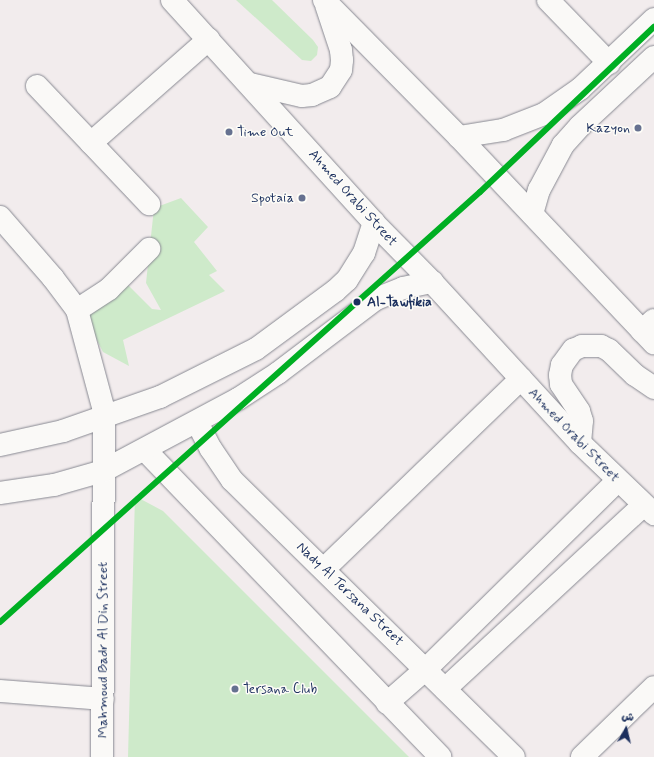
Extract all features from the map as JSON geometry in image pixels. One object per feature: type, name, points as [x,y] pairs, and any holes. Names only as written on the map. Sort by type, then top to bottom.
[{"type":"street","name":"Ahmed Orabi Street","points":[[172,0],[250,84],[374,223],[432,282],[580,443],[649,510]]},
{"type":"street","points":[[250,84],[302,96],[312,96],[330,87],[341,70],[342,50],[324,0]]},
{"type":"street","points":[[324,0],[459,137],[532,214],[650,331]]},
{"type":"street","points":[[548,0],[609,63]]},
{"type":"street","points":[[459,137],[503,130],[544,114],[580,89],[654,19]]},
{"type":"street","points":[[91,143],[209,39]]},
{"type":"street","points":[[532,214],[544,178],[564,146],[580,126],[654,57]]},
{"type":"street","points":[[37,86],[149,204]]},
{"type":"street","points":[[1,221],[53,278],[76,310],[109,288],[149,249]]},
{"type":"street","points":[[0,445],[63,431],[160,397],[256,349],[335,291],[346,280],[364,253],[374,223]]},
{"type":"street","points":[[0,493],[54,485],[103,471],[146,450],[198,422],[278,373],[376,299],[403,288],[432,282]]},
{"type":"street","name":"Mahmoud Badr Al Din Street","points":[[76,310],[105,417],[103,471],[102,757]]},
{"type":"street","points":[[580,443],[582,421],[579,411],[560,379],[562,365],[573,350],[582,346],[601,346],[609,350],[635,375],[654,388]]},
{"type":"street","points":[[324,569],[521,379]]},
{"type":"street","name":"Nady Al Tersana Street","points":[[198,422],[212,449],[232,480],[514,757]]},
{"type":"street","points":[[146,450],[440,757]]},
{"type":"street","points":[[387,703],[426,669],[618,480]]},
{"type":"street","points":[[446,689],[649,510]]},
{"type":"street","points":[[582,757],[654,686]]},
{"type":"street","points":[[0,691],[103,699]]},
{"type":"green space","points":[[236,0],[272,0],[313,40],[318,47],[317,55],[311,61],[302,60]]},
{"type":"green space","points":[[181,198],[208,227],[194,242],[217,271],[209,275],[225,291],[123,340],[129,366],[103,352],[82,311],[127,284],[152,309],[161,310],[146,283],[154,208]]},
{"type":"green space","name":"Tersana Club","points":[[135,496],[163,511],[409,757],[128,757]]},
{"type":"transit line","points":[[0,622],[480,192],[654,27]]},
{"type":"place","name":"Kazyon","points":[[638,128]]},
{"type":"place","name":"Time Out","points":[[229,132]]},
{"type":"place","name":"Spotaia","points":[[302,198]]},
{"type":"place","name":"Al-Tawfikia","points":[[357,302]]},
{"type":"place","name":"Tersana Club","points":[[235,689]]}]
